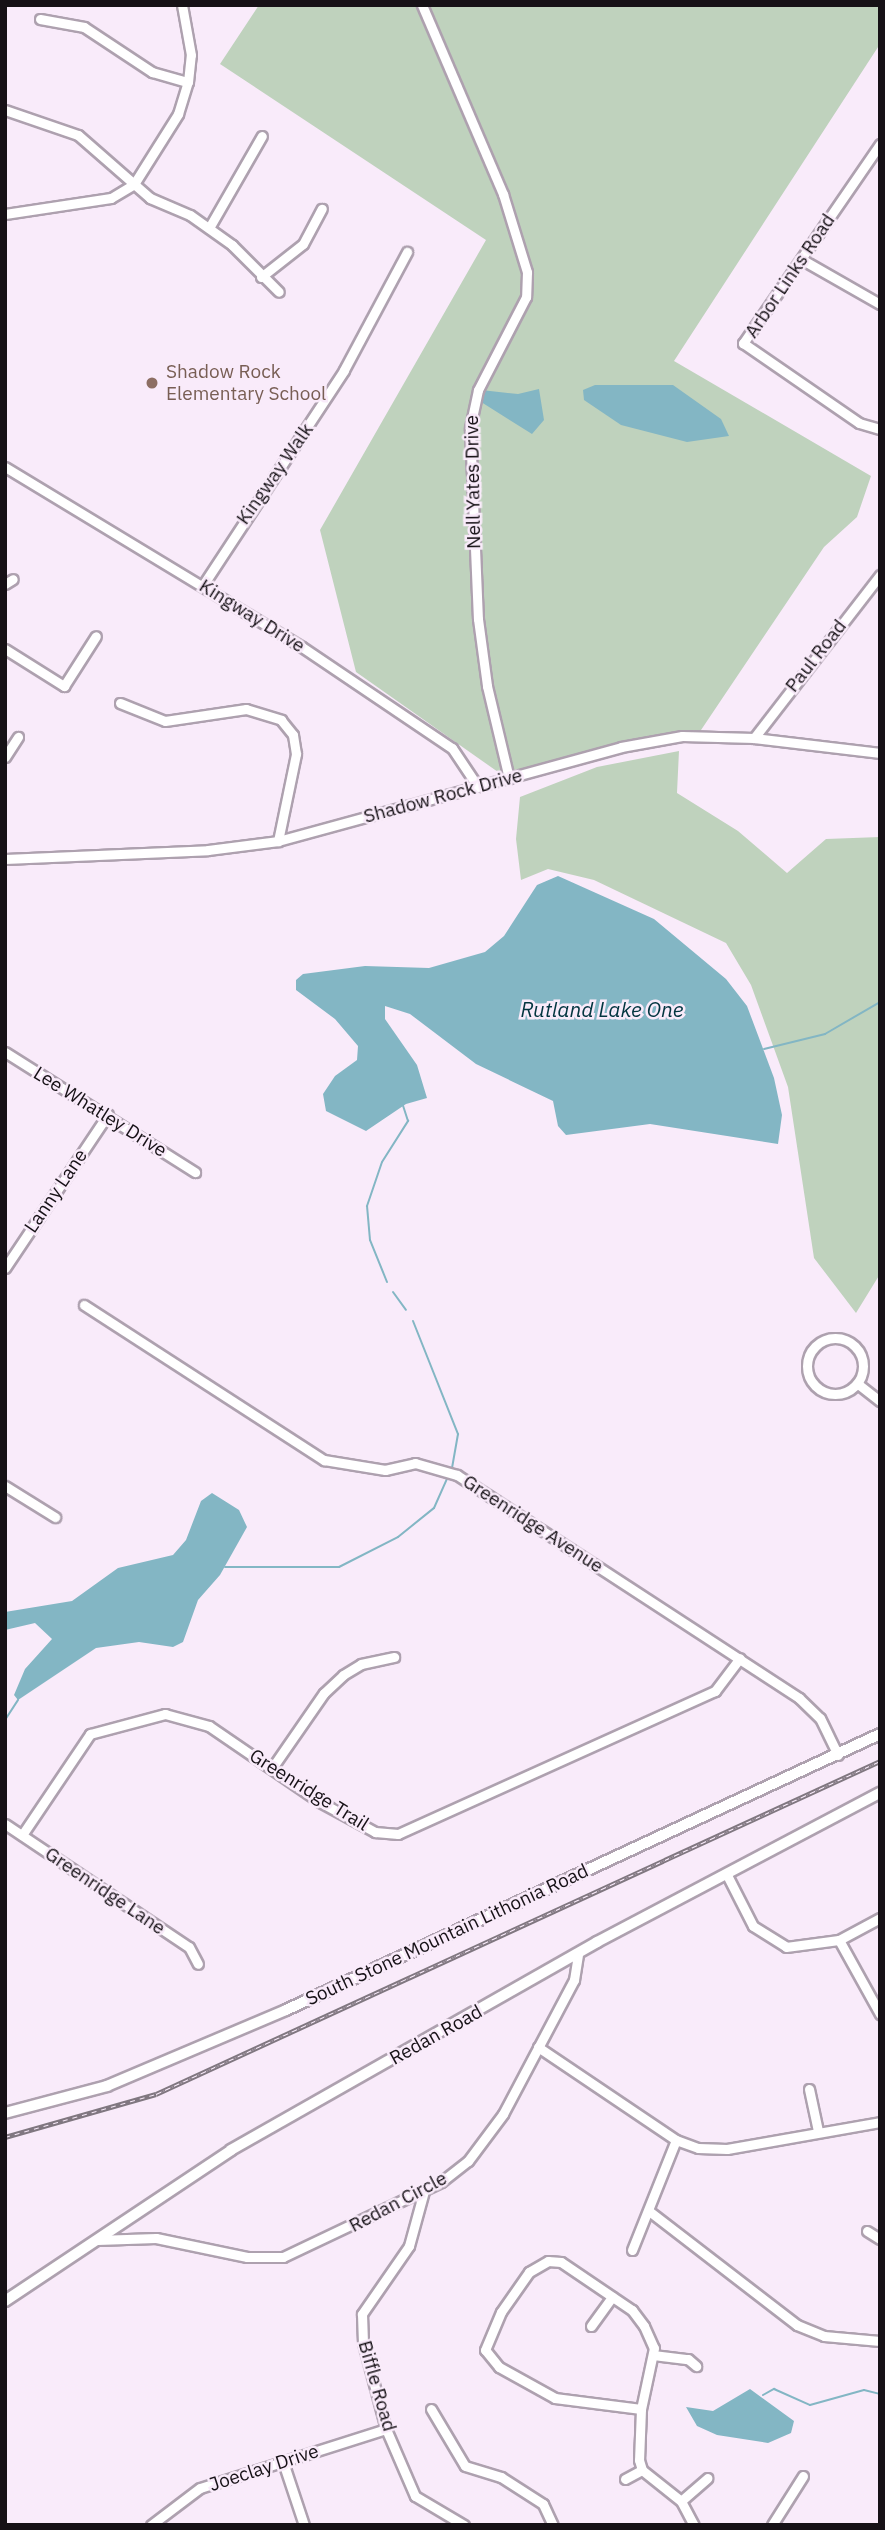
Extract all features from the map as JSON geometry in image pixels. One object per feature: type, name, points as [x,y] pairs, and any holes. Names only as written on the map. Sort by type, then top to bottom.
[{"type":"main road","name":"South Stone Mountain Lithonia Road","points":[[5,2113],[107,2086],[286,2010],[880,1734]]},
{"type":"main road","name":"Redan Road","points":[[5,2301],[191,2174],[578,1955],[880,1793]]},
{"type":"street","points":[[5,214],[111,198],[134,184],[178,114],[188,82],[191,55],[182,5]]},
{"type":"street","name":"Nell Yates Drive","points":[[422,5],[503,194],[527,272],[526,297],[478,390],[470,429],[478,619],[487,686],[509,778]]},
{"type":"street","points":[[40,19],[84,27],[152,72],[188,82]]},
{"type":"street","points":[[5,110],[78,135],[134,184],[209,228],[279,292]]},
{"type":"street","points":[[209,228],[262,136]]},
{"type":"street","name":"Arbor Links Road","points":[[880,144],[743,343],[859,423],[880,429]]},
{"type":"street","points":[[261,277],[303,244],[322,209]]},
{"type":"street","name":"Kingway Walk","points":[[203,586],[344,370],[407,252]]},
{"type":"street","points":[[801,259],[880,304]]},
{"type":"street","name":"Kingway Drive","points":[[5,467],[203,586],[452,748],[478,787]]},
{"type":"street","name":"Paul Road","points":[[754,738],[880,575]]},
{"type":"street","points":[[5,649],[64,686],[96,636]]},
{"type":"street","points":[[120,703],[165,721],[246,709],[281,720],[293,735],[296,754],[278,842]]},
{"type":"street","name":"Shadow Rock Drive","points":[[5,859],[278,842],[509,778],[682,736],[754,738],[880,753]]},
{"type":"street","points":[[5,757],[18,737]]},
{"type":"street","name":"Lee Whatley Drive","points":[[5,1052],[195,1172]]},
{"type":"street","name":"Lanny Lane","points":[[5,1268],[107,1114]]},
{"type":"street","name":"Greenridge Avenue","points":[[84,1305],[324,1460],[385,1470],[415,1463],[457,1475],[740,1658],[820,1718],[838,1755]]},
{"type":"street","points":[[834,1338],[855,1347],[862,1357],[858,1384],[834,1393],[817,1387],[807,1371],[816,1346],[834,1338]]},
{"type":"street","points":[[858,1384],[880,1401]]},
{"type":"street","points":[[5,1486],[55,1517]]},
{"type":"street","points":[[272,1769],[324,1693],[343,1675],[361,1664],[394,1657]]},
{"type":"street","name":"Greenridge Trail","points":[[22,1835],[99,1728],[181,1714],[209,1726],[272,1769],[375,1832],[398,1834],[715,1691],[740,1658]]},
{"type":"street","name":"Greenridge Lane","points":[[5,1824],[189,1947],[198,1964]]},
{"type":"street","points":[[727,1875],[748,1918],[768,1939],[795,1949],[839,1940],[880,1918]]},
{"type":"street","points":[[839,1940],[880,2014]]},
{"type":"street","name":"Redan Circle","points":[[95,2240],[156,2238],[247,2257],[283,2257],[424,2191],[457,2170],[489,2137],[574,1980],[578,1955]]},
{"type":"street","points":[[538,2047],[676,2140],[718,2150],[880,2122]]},
{"type":"street","points":[[809,2089],[818,2131]]},
{"type":"street","points":[[632,2250],[676,2140]]},
{"type":"street","name":"Biffle Road","points":[[424,2191],[409,2246],[362,2314],[363,2343],[387,2429],[415,2496],[464,2525]]},
{"type":"street","points":[[649,2211],[797,2325],[824,2336],[880,2342]]},
{"type":"street","points":[[867,2231],[880,2239]]},
{"type":"street","points":[[641,2409],[555,2398],[499,2367],[485,2350],[501,2312],[529,2272],[548,2261],[582,2273],[645,2326],[653,2355],[641,2409],[642,2470]]},
{"type":"street","points":[[591,2326],[612,2297]]},
{"type":"street","points":[[653,2355],[688,2359],[696,2366]]},
{"type":"street","points":[[431,2409],[465,2466],[501,2477],[543,2504],[552,2525]]},
{"type":"street","name":"Joeclay Drive","points":[[151,2525],[200,2488],[387,2429]]},
{"type":"street","points":[[283,2462],[304,2525]]},
{"type":"street","points":[[625,2479],[642,2470]]},
{"type":"street","points":[[642,2470],[681,2501],[694,2525]]},
{"type":"street","points":[[772,2525],[803,2476]]},
{"type":"street","points":[[681,2501],[708,2478]]},
{"type":"green space","points":[[259,5],[880,5],[880,44],[674,361],[871,476],[857,517],[824,547],[697,736],[537,770],[498,772],[356,672],[320,530],[486,240],[220,64]]},
{"type":"green space","points":[[679,751],[677,793],[738,831],[787,873],[826,839],[880,837],[880,1274],[856,1313],[814,1258],[788,1087],[751,985],[726,943],[594,880],[548,869],[521,880],[516,839],[520,797],[597,767]]},
{"type":"water","points":[[595,385],[673,385],[721,419],[729,436],[687,442],[621,425],[584,400],[583,390]]},
{"type":"water","points":[[539,389],[544,420],[532,434],[478,400],[481,390],[518,394]]},
{"type":"water","name":"Rutland Lake One","points":[[558,876],[654,919],[726,979],[747,1006],[774,1078],[782,1115],[778,1144],[650,1124],[566,1135],[558,1126],[553,1101],[476,1064],[410,1014],[385,1006],[385,1019],[417,1065],[427,1098],[406,1104],[366,1131],[326,1111],[323,1094],[335,1076],[357,1060],[358,1046],[335,1019],[296,990],[296,980],[303,974],[365,966],[429,968],[485,952],[504,936],[537,885]]},
{"type":"water","points":[[212,1493],[239,1510],[247,1527],[220,1575],[198,1600],[183,1642],[173,1647],[139,1642],[96,1648],[18,1700],[14,1695],[25,1669],[52,1639],[35,1623],[5,1630],[5,1612],[72,1601],[118,1568],[173,1555],[186,1540],[201,1501]]},
{"type":"water","points":[[750,2389],[794,2421],[791,2433],[768,2443],[717,2435],[697,2426],[686,2407],[713,2411]]},
{"type":"waterway","points":[[764,1049],[825,1034],[880,1002]]},
{"type":"waterway","points":[[387,1282],[370,1240],[367,1206],[382,1162],[408,1121],[403,1106]]},
{"type":"waterway","points":[[393,1292],[406,1310]]},
{"type":"waterway","points":[[413,1321],[458,1434],[452,1467]]},
{"type":"waterway","points":[[225,1567],[339,1567],[398,1537],[434,1508],[448,1477]]},
{"type":"waterway","points":[[5,1720],[18,1700]]},
{"type":"waterway","points":[[763,2395],[774,2389],[810,2405],[864,2390],[880,2394]]},
{"type":"railway","points":[[5,2137],[156,2094],[880,1761]]},
{"type":"place","name":"Shadow Rock Elementary School","points":[[152,383]]}]
